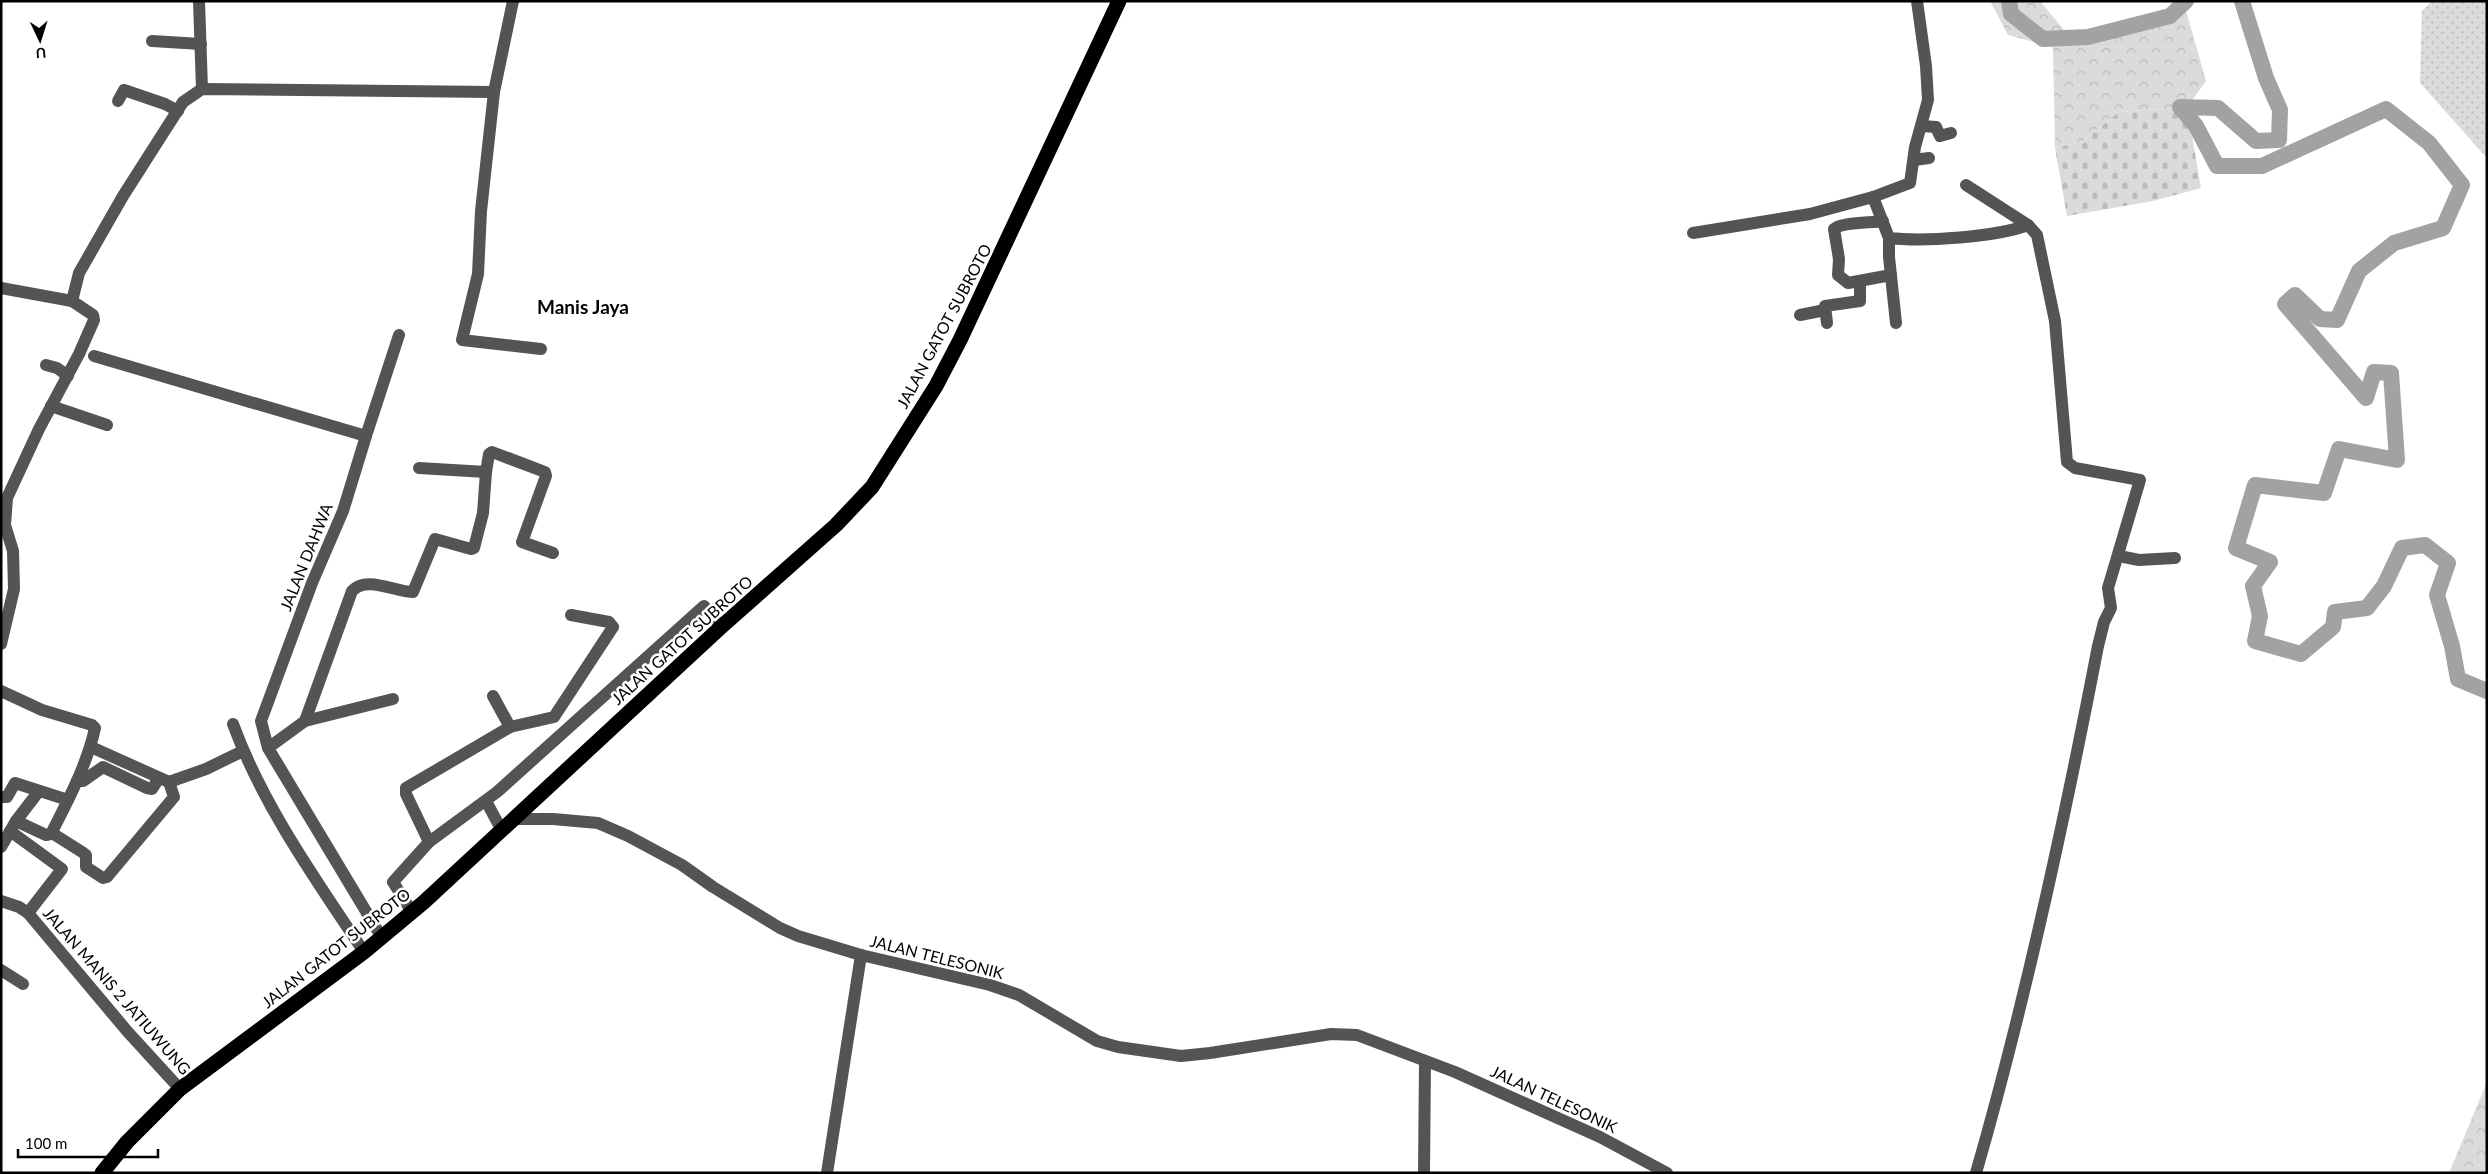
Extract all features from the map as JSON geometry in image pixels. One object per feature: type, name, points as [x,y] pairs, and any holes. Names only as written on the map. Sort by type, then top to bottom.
[{"type":"highway","name":"JALAN GATOT SUBROTO","points":[[102,1173],[139,1129],[180,1090],[364,952],[412,912],[721,627],[836,525],[872,486],[936,386],[987,286],[1119,1]]},
{"type":"street","points":[[199,1],[202,89]]},
{"type":"street","points":[[513,1],[494,92],[481,211],[478,274],[462,340],[541,350]]},
{"type":"street","points":[[1693,233],[1810,214],[1873,197],[1910,183],[1915,147],[1928,100],[1928,85],[1917,1]]},
{"type":"street","points":[[152,41],[201,44]]},
{"type":"street","points":[[72,301],[79,273],[123,196],[183,102],[202,89],[494,92]]},
{"type":"street","points":[[118,101],[124,90],[165,104],[178,111]]},
{"type":"street","points":[[1922,126],[1936,127],[1940,136],[1951,133]]},
{"type":"street","points":[[1914,160],[1929,158]]},
{"type":"street","points":[[1966,185],[2028,225],[2037,236],[2055,321],[2067,462],[2074,468],[2140,480],[2108,588],[2111,608],[2102,630],[2056,858],[1994,1111],[1976,1173]]},
{"type":"street","points":[[1873,197],[1890,238],[1891,275],[1896,324]]},
{"type":"street","points":[[1882,221],[1864,225],[1855,223],[1838,226],[1834,229],[1839,258],[1838,275],[1848,283],[1891,275]]},
{"type":"street","points":[[1890,238],[1905,240],[1979,235],[2012,231],[2028,225]]},
{"type":"street","points":[[1827,323],[1826,306],[1860,301],[1860,281]]},
{"type":"street","points":[[1,288],[72,301],[93,315],[94,320],[68,376],[51,406],[6,498],[5,525],[7,549],[14,589],[1,644]]},
{"type":"street","points":[[1800,315],[1825,310]]},
{"type":"street","name":"JALAN DAHWA","points":[[382,938],[268,748],[260,722],[314,575],[343,511],[399,335]]},
{"type":"street","points":[[94,356],[366,436]]},
{"type":"street","points":[[46,365],[57,368],[68,376]]},
{"type":"street","points":[[51,406],[107,425]]},
{"type":"street","points":[[305,721],[352,591],[356,586],[367,584],[413,592],[434,539],[473,549],[481,522],[486,472],[489,454],[492,452],[545,472],[546,476],[522,542],[553,553]]},
{"type":"street","points":[[419,468],[486,472]]},
{"type":"street","points":[[2119,556],[2139,560],[2175,558]]},
{"type":"street","points":[[412,912],[393,882],[429,842],[486,801],[704,606],[721,627]]},
{"type":"street","points":[[429,842],[406,794],[406,788],[510,727],[554,716],[613,627],[609,622],[571,615]]},
{"type":"street","points":[[1,692],[42,710],[92,724],[94,728],[91,747],[52,833],[46,835],[13,826]]},
{"type":"street","points":[[493,696],[510,727]]},
{"type":"street","points":[[268,748],[305,721],[393,699]]},
{"type":"street","points":[[233,724],[243,751],[305,863],[364,952]]},
{"type":"street","points":[[52,833],[86,855],[86,866],[104,878],[107,877],[175,795],[164,780],[91,747]]},
{"type":"street","points":[[77,781],[83,781],[104,767],[148,788],[152,788],[164,780],[206,770],[243,751]]},
{"type":"street","points":[[1,797],[7,797],[15,784],[68,800]]},
{"type":"street","points":[[1,847],[13,826],[39,791]]},
{"type":"street","points":[[486,801],[501,829]]},
{"type":"street","name":"JALAN TELESONIK","points":[[513,819],[553,819],[598,824],[608,827],[682,865],[713,887],[780,928],[813,941],[861,955],[990,985],[1019,995],[1086,1036],[1118,1047],[1169,1054],[1194,1055],[1340,1033],[1368,1039],[1455,1072],[1600,1137],[1667,1173]]},
{"type":"street","points":[[13,826],[62,869],[28,913]]},
{"type":"street","name":"JALAN MANIS 2 JATIUWUNG","points":[[1,902],[19,907],[28,913],[79,975],[180,1090]]},
{"type":"street","points":[[827,1173],[861,955]]},
{"type":"street","points":[[1,970],[23,984]]},
{"type":"street","points":[[1424,1173],[1425,1061]]},
{"type":"green space","points":[[1990,1],[2040,1],[2069,36],[2185,7],[2206,81],[2187,107],[2119,112],[2081,142],[2055,148],[2053,47],[2008,35]]},
{"type":"green space","points":[[2432,1],[2487,1],[2487,158],[2420,83],[2422,11]]},
{"type":"green space","points":[[2187,107],[2201,188],[2153,201],[2067,216],[2055,148],[2081,142],[2119,112]]},
{"type":"green space","points":[[2487,1082],[2487,1173],[2449,1173]]},
{"type":"waterway","points":[[2009,1],[2011,14],[2043,39],[2088,37],[2170,16],[2186,1]]},
{"type":"waterway","points":[[2242,1],[2266,78],[2280,110],[2279,140],[2256,141],[2218,108],[2180,107],[2196,126],[2217,166],[2262,166],[2386,109],[2429,143],[2462,185],[2443,228],[2394,243],[2359,271],[2337,320],[2320,319],[2295,295],[2285,304],[2366,398],[2374,372],[2391,373],[2397,460],[2339,449],[2324,493],[2255,485],[2236,548],[2270,562],[2253,586],[2260,616],[2255,641],[2301,654],[2333,627],[2335,612],[2367,608],[2384,586],[2402,548],[2425,545],[2448,563],[2437,595],[2452,646],[2458,679],[2487,691]]},
{"type":"district","name":"Manis Jaya","points":[[583,307]]}]
